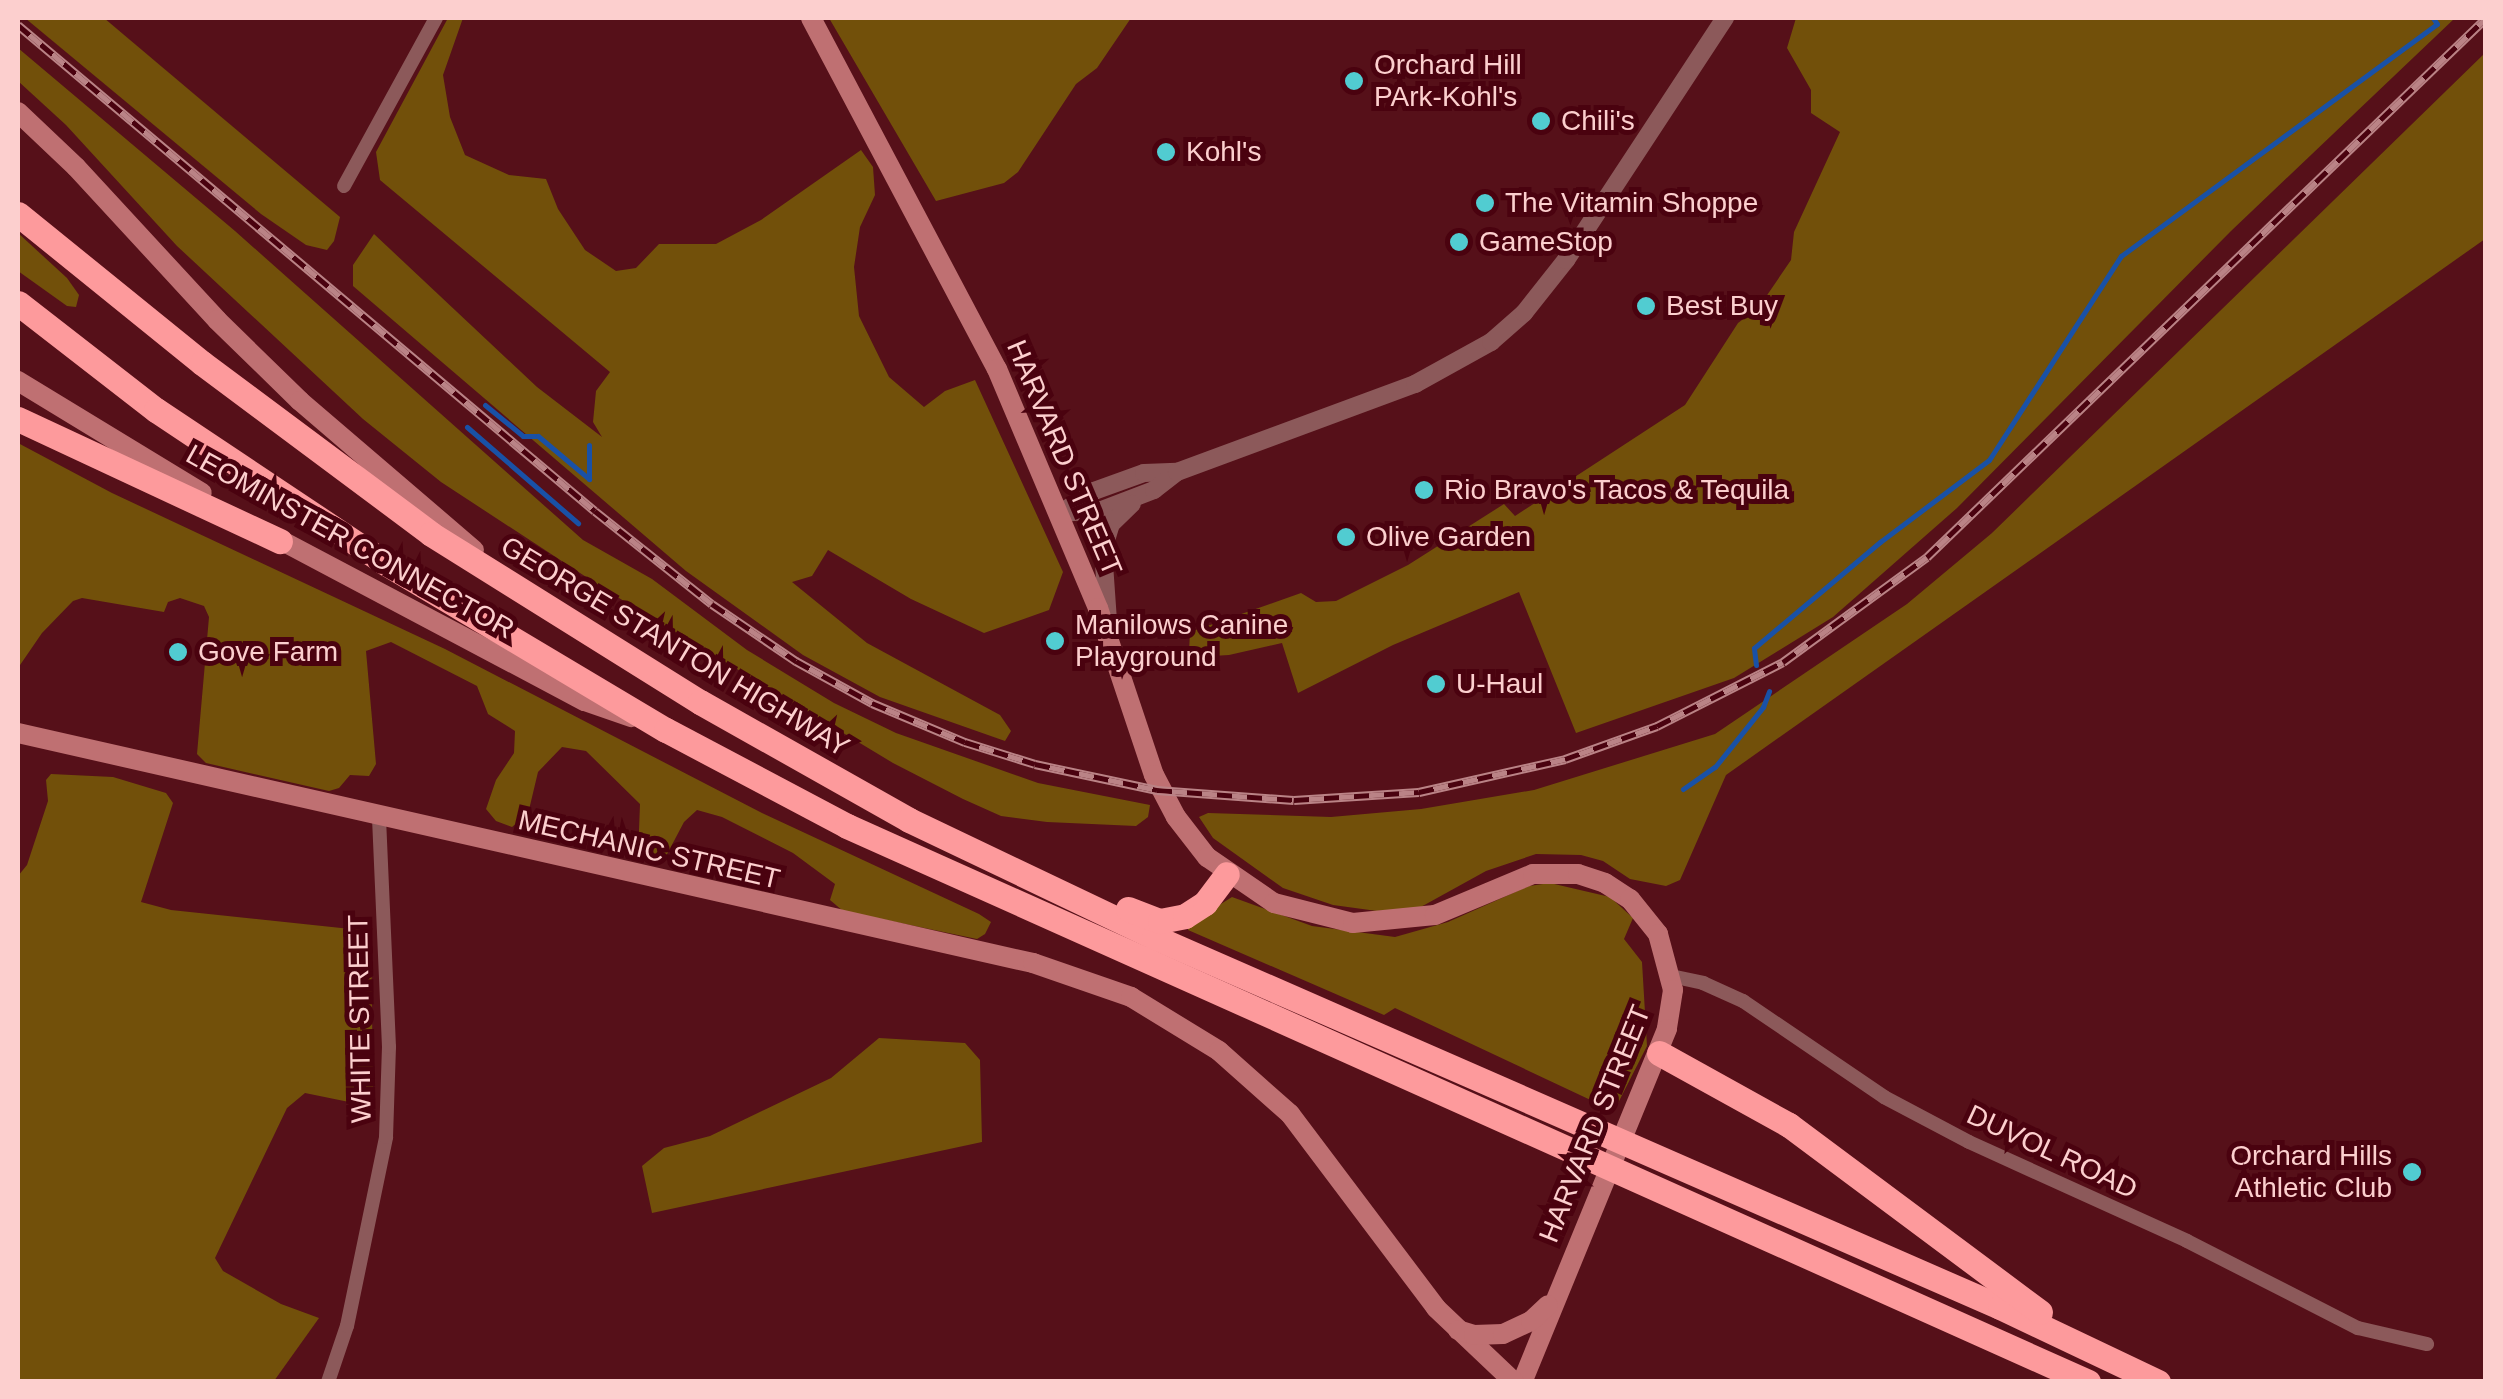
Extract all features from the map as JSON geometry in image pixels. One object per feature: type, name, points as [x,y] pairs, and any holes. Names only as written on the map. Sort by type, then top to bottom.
[{"type":"highway","name":"GEORGE STANTON HIGHWAY","points":[[18,214],[322,456],[550,610],[700,702],[971,851],[2155,1380]]},
{"type":"highway","points":[[18,303],[156,410],[311,516],[666,730],[847,826],[2088,1382]]},
{"type":"highway","points":[[18,419],[280,541]]},
{"type":"highway","points":[[971,851],[1154,920],[1179,919],[1196,910],[1227,874]]},
{"type":"highway","points":[[1659,1052],[1789,1125],[2032,1307],[2155,1380]]},
{"type":"highway","points":[[2022,1350],[2065,1382]]},
{"type":"main road","name":"HARVARD STREET","points":[[811,18],[965,302],[1060,513],[1112,649],[1154,775],[1176,817],[1227,874],[1299,913],[1380,924],[1435,916],[1519,877],[1548,872],[1578,874],[1618,890],[1641,910],[1664,947],[1671,976],[1672,1006],[1659,1052],[1522,1382]]},
{"type":"main road","name":"LEOMINSTER CONNECTOR","points":[[18,112],[300,400],[421,508],[550,610]]},
{"type":"main road","name":"LEOMINSTER CONNECTOR","points":[[18,381],[280,541],[586,701],[666,730]]},
{"type":"main road","name":"MECHANIC STREET","points":[[18,734],[1066,972],[1160,1013],[1246,1072],[1310,1136],[1394,1256],[1455,1329],[1514,1382]]},
{"type":"main road","points":[[1455,1329],[1474,1335],[1503,1334],[1531,1321],[1556,1296]]},
{"type":"street","points":[[344,186],[436,18]]},
{"type":"street","points":[[1060,513],[1094,491],[1127,479],[1177,472],[1416,384],[1474,355],[1509,328],[1566,260],[1724,18]]},
{"type":"street","points":[[1112,649],[1102,578],[1105,541],[1116,517],[1177,472]]},
{"type":"street","points":[[1060,513],[1102,510],[1154,490]]},
{"type":"street","name":"WHITE STREET","points":[[328,1382],[345,1336],[378,1184],[390,1089],[379,817]]},
{"type":"street","name":"DUVOL ROAD","points":[[1671,976],[1703,983],[1743,1001],[1884,1098],[1969,1142],[2186,1241],[2358,1328],[2428,1344]]},
{"type":"shaded area","points":[[25,18],[104,18],[340,217],[334,241],[327,250],[306,245],[261,214]]},
{"type":"shaded area","points":[[448,18],[463,18],[443,75],[450,117],[465,155],[509,175],[546,179],[558,209],[585,250],[616,271],[636,268],[659,244],[716,244],[761,220],[861,150],[873,167],[875,195],[860,227],[854,267],[859,316],[889,377],[924,407],[945,391],[975,380],[1063,572],[1049,610],[984,633],[911,599],[828,550],[812,576],[792,582],[867,643],[1000,715],[1011,731],[1005,741],[880,697],[803,655],[686,571],[353,286],[353,265],[374,234],[537,387],[602,437],[593,422],[596,391],[610,372],[380,180],[376,152]]},
{"type":"shaded area","points":[[829,18],[1131,18],[1097,68],[1076,84],[1018,172],[1004,183],[936,201]]},
{"type":"shaded area","points":[[1796,18],[2455,18],[2231,231],[1957,508],[1833,617],[1734,678],[1576,733],[1519,592],[1393,645],[1298,693],[1282,643],[1229,655],[1196,657],[1189,652],[1190,632],[1301,593],[1316,602],[1336,601],[1408,565],[1504,504],[1515,516],[1685,405],[1738,323],[1759,307],[1791,260],[1794,232],[1840,132],[1811,113],[1811,90],[1787,48]]},
{"type":"shaded area","points":[[18,48],[235,231],[583,540],[652,579],[747,650],[834,703],[896,733],[1038,783],[1150,805],[1148,817],[1136,826],[1047,822],[1001,816],[963,799],[893,763],[609,592],[441,482],[363,419],[177,246],[66,125],[18,81]]},
{"type":"shaded area","points":[[2485,53],[2485,239],[1726,775],[1680,880],[1666,886],[1630,879],[1603,861],[1581,855],[1536,854],[1486,871],[1419,908],[1377,911],[1333,905],[1283,888],[1213,838],[1199,817],[1208,813],[1331,817],[1421,809],[1534,790],[1715,734],[1907,604],[1992,533]]},
{"type":"shaded area","points":[[18,233],[67,278],[79,295],[76,307],[67,306],[18,271]]},
{"type":"shaded area","points":[[18,443],[112,493],[445,649],[762,813],[979,914],[991,922],[985,934],[977,939],[843,911],[830,900],[835,884],[793,853],[722,817],[697,810],[684,822],[665,858],[649,860],[638,856],[640,804],[586,751],[562,747],[538,772],[528,814],[512,827],[496,821],[486,809],[496,780],[514,753],[515,731],[488,714],[477,686],[391,642],[366,651],[376,764],[369,776],[350,775],[339,788],[329,791],[206,763],[197,754],[209,617],[204,606],[180,598],[168,602],[164,612],[82,598],[73,601],[42,633],[18,668]]},
{"type":"shaded area","points":[[51,774],[113,777],[166,793],[173,803],[141,902],[171,910],[360,930],[371,935],[373,1090],[349,1102],[305,1093],[287,1108],[215,1258],[223,1271],[281,1304],[319,1318],[274,1381],[18,1381],[18,876],[27,865],[48,801],[46,780]]},
{"type":"shaded area","points":[[1550,883],[1610,897],[1633,918],[1624,939],[1642,962],[1647,1046],[1614,1111],[1395,1008],[1384,1015],[1188,930],[1189,924],[1232,897],[1312,926],[1395,937],[1448,922],[1529,886]]},
{"type":"shaded area","points":[[879,1038],[965,1043],[980,1060],[982,1142],[652,1213],[642,1166],[664,1148],[710,1136],[831,1078]]},
{"type":"waterway","points":[[1756,665],[1754,648],[1880,542],[1989,460],[2121,256],[2437,24],[2433,18]]},
{"type":"waterway","points":[[485,405],[523,436],[538,436],[589,479],[589,445]]},
{"type":"waterway","points":[[467,427],[578,523]]},
{"type":"waterway","points":[[1683,789],[1715,767],[1763,707],[1769,691]]},
{"type":"railway","points":[[18,25],[595,511],[712,604],[796,661],[872,703],[965,742],[1035,764],[1157,790],[1294,800],[1419,792],[1565,759],[1657,726],[1783,662],[1927,557],[2486,18]]},
{"type":"place","name":"Orchard Hill PArk-Kohl's","points":[[1354,81]]},
{"type":"place","name":"Chili's","points":[[1541,121]]},
{"type":"place","name":"Kohl's","points":[[1166,152]]},
{"type":"place","name":"The Vitamin Shoppe","points":[[1485,203]]},
{"type":"place","name":"GameStop","points":[[1459,242]]},
{"type":"place","name":"Best Buy","points":[[1646,306]]},
{"type":"place","name":"Rio Bravo's Tacos & Tequila","points":[[1424,490]]},
{"type":"place","name":"Olive Garden","points":[[1346,537]]},
{"type":"place","name":"Manilows Canine Playground","points":[[1055,641]]},
{"type":"place","name":"Gove Farm","points":[[178,652]]},
{"type":"place","name":"U-Haul","points":[[1436,684]]},
{"type":"place","name":"Orchard Hills Athletic Club","points":[[2412,1172]]}]
